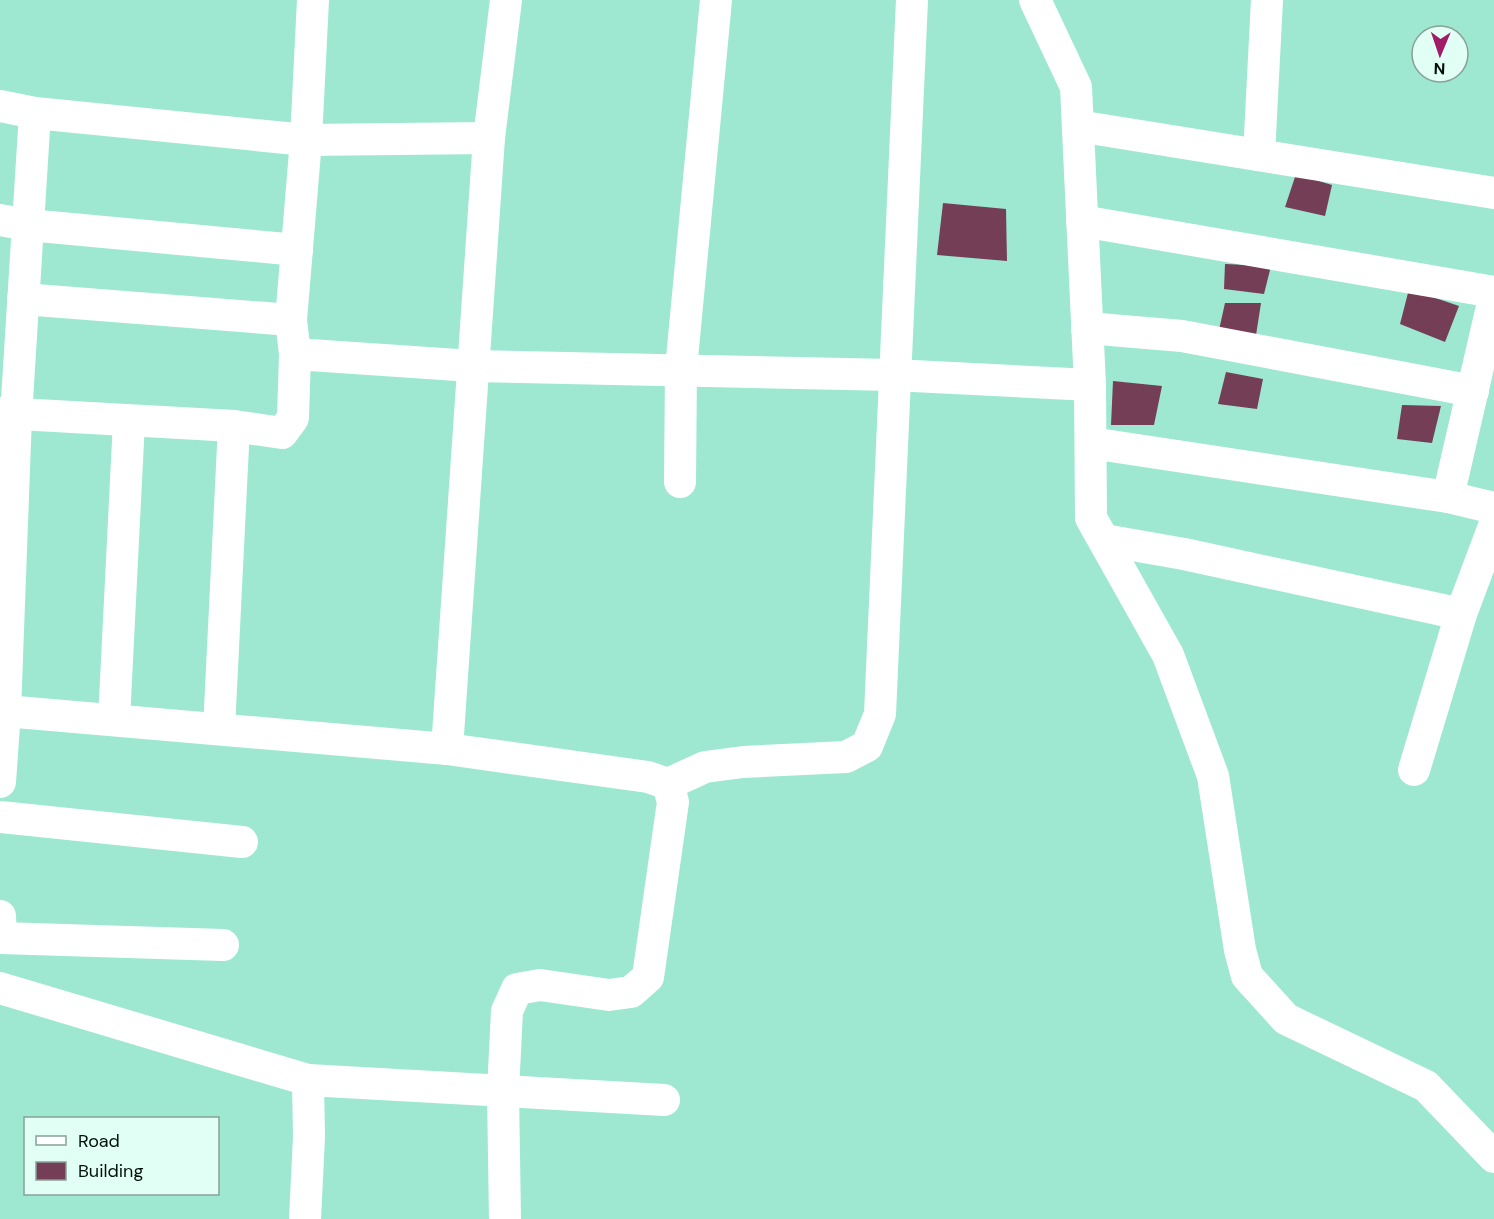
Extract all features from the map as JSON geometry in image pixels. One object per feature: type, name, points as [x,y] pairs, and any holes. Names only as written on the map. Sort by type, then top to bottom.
[{"type":"street","points":[[8,414],[234,426],[282,433],[288,428],[293,418],[295,354],[291,320],[306,140],[313,0]]},
{"type":"street","points":[[447,749],[489,138],[506,0]]},
{"type":"street","points":[[681,482],[681,369],[716,0]]},
{"type":"street","points":[[5,711],[447,749],[619,772],[648,777],[668,784],[705,768],[743,762],[846,758],[867,746],[880,714],[893,375],[912,0]]},
{"type":"street","points":[[1035,0],[1076,87],[1090,385],[1091,518],[1167,655],[1213,776],[1240,950],[1247,976],[1286,1019],[1426,1086],[1494,1157]]},
{"type":"street","points":[[1258,155],[1267,0]]},
{"type":"street","points":[[0,106],[35,113],[306,140],[489,138]]},
{"type":"street","points":[[0,782],[5,711],[8,414],[23,299],[14,222],[35,113]]},
{"type":"street","points":[[1078,126],[1494,193]]},
{"type":"street","points":[[1082,221],[1494,292]]},
{"type":"street","points":[[14,222],[297,250]]},
{"type":"street","points":[[1448,497],[1494,298]]},
{"type":"street","points":[[23,299],[291,320]]},
{"type":"street","points":[[1087,328],[1182,336],[1473,391]]},
{"type":"street","points":[[295,354],[472,366],[893,375],[1090,385]]},
{"type":"street","points":[[114,720],[129,421]]},
{"type":"street","points":[[219,729],[234,426]]},
{"type":"street","points":[[1091,443],[1448,497],[1494,508]]},
{"type":"street","points":[[1414,770],[1461,614],[1494,526]]},
{"type":"street","points":[[1104,540],[1184,554],[1461,614]]},
{"type":"street","points":[[505,1219],[503,1091],[507,1011],[517,989],[540,985],[609,995],[631,992],[648,977],[674,802],[668,784]]},
{"type":"street","points":[[0,818],[242,842]]},
{"type":"street","points":[[0,916],[0,961]]},
{"type":"street","points":[[1,938],[223,945]]},
{"type":"street","points":[[0,988],[308,1080],[664,1100]]},
{"type":"street","points":[[305,1219],[309,1137],[308,1080]]},
{"type":"building","points":[[1296,174],[1332,185],[1325,216],[1285,207]]},
{"type":"building","points":[[943,203],[1006,209],[1007,261],[937,255]]},
{"type":"building","points":[[1225,264],[1271,266],[1264,294],[1224,289]]},
{"type":"building","points":[[1409,289],[1459,306],[1445,342],[1400,324]]},
{"type":"building","points":[[1225,303],[1261,303],[1256,335],[1219,330]]},
{"type":"building","points":[[1226,372],[1263,379],[1257,409],[1218,404]]},
{"type":"building","points":[[1113,381],[1162,386],[1154,425],[1111,425]]},
{"type":"building","points":[[1402,405],[1441,406],[1432,443],[1397,439]]}]
